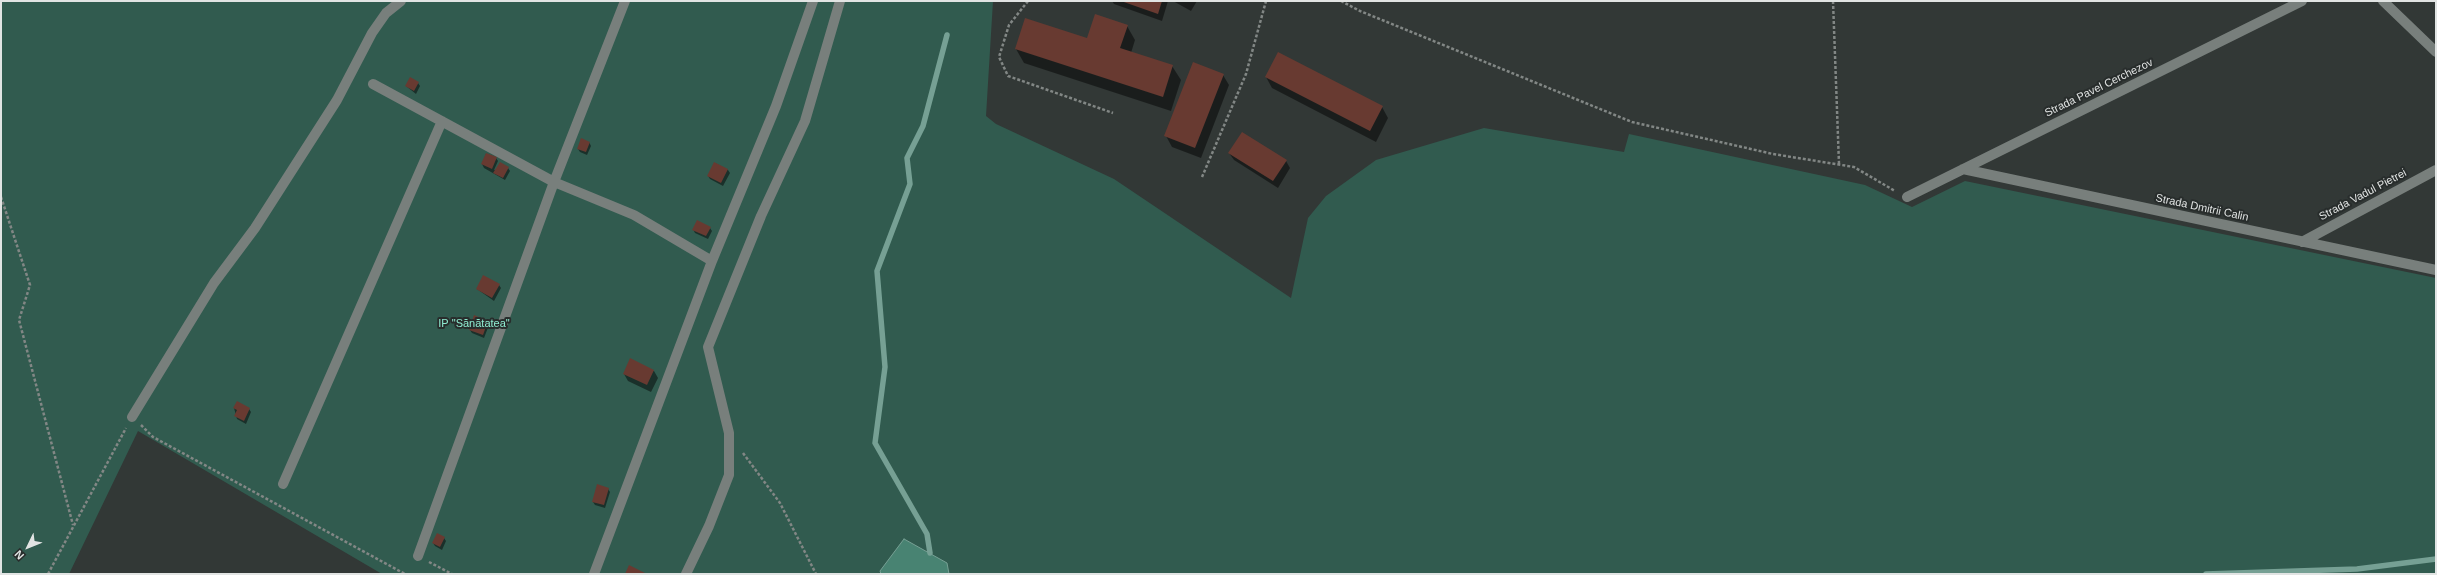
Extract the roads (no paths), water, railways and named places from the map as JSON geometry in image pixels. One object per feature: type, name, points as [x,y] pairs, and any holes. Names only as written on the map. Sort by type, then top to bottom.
[{"type":"street","points":[[132,417],[214,283],[255,228],[337,100],[372,33],[386,13],[401,1]]},
{"type":"street","points":[[418,556],[554,182],[626,1]]},
{"type":"street","points":[[594,574],[712,261],[776,106],[813,1]]},
{"type":"street","points":[[686,574],[709,526],[729,475],[729,433],[708,347],[761,216],[805,121],[840,1]]},
{"type":"street","name":"Strada Pavel Cerchezov","points":[[1907,197],[2302,1]]},
{"type":"street","points":[[2383,1],[2436,52]]},
{"type":"street","points":[[373,84],[554,182],[634,215],[712,261]]},
{"type":"street","points":[[283,484],[442,121]]},
{"type":"street","name":"Strada Dmitrii Calin","points":[[1963,169],[2436,270]]},
{"type":"street","name":"Strada Vadul Pietrei","points":[[2302,242],[2436,170]]},
{"type":"waterway","points":[[930,553],[927,534],[875,443],[885,367],[877,271],[910,184],[907,158],[923,126],[947,35]]},
{"type":"waterway","points":[[2206,574],[2357,569],[2436,559]]},
{"type":"park label","name":"IP \"Sănătatea\"","points":[[474,324]]}]
